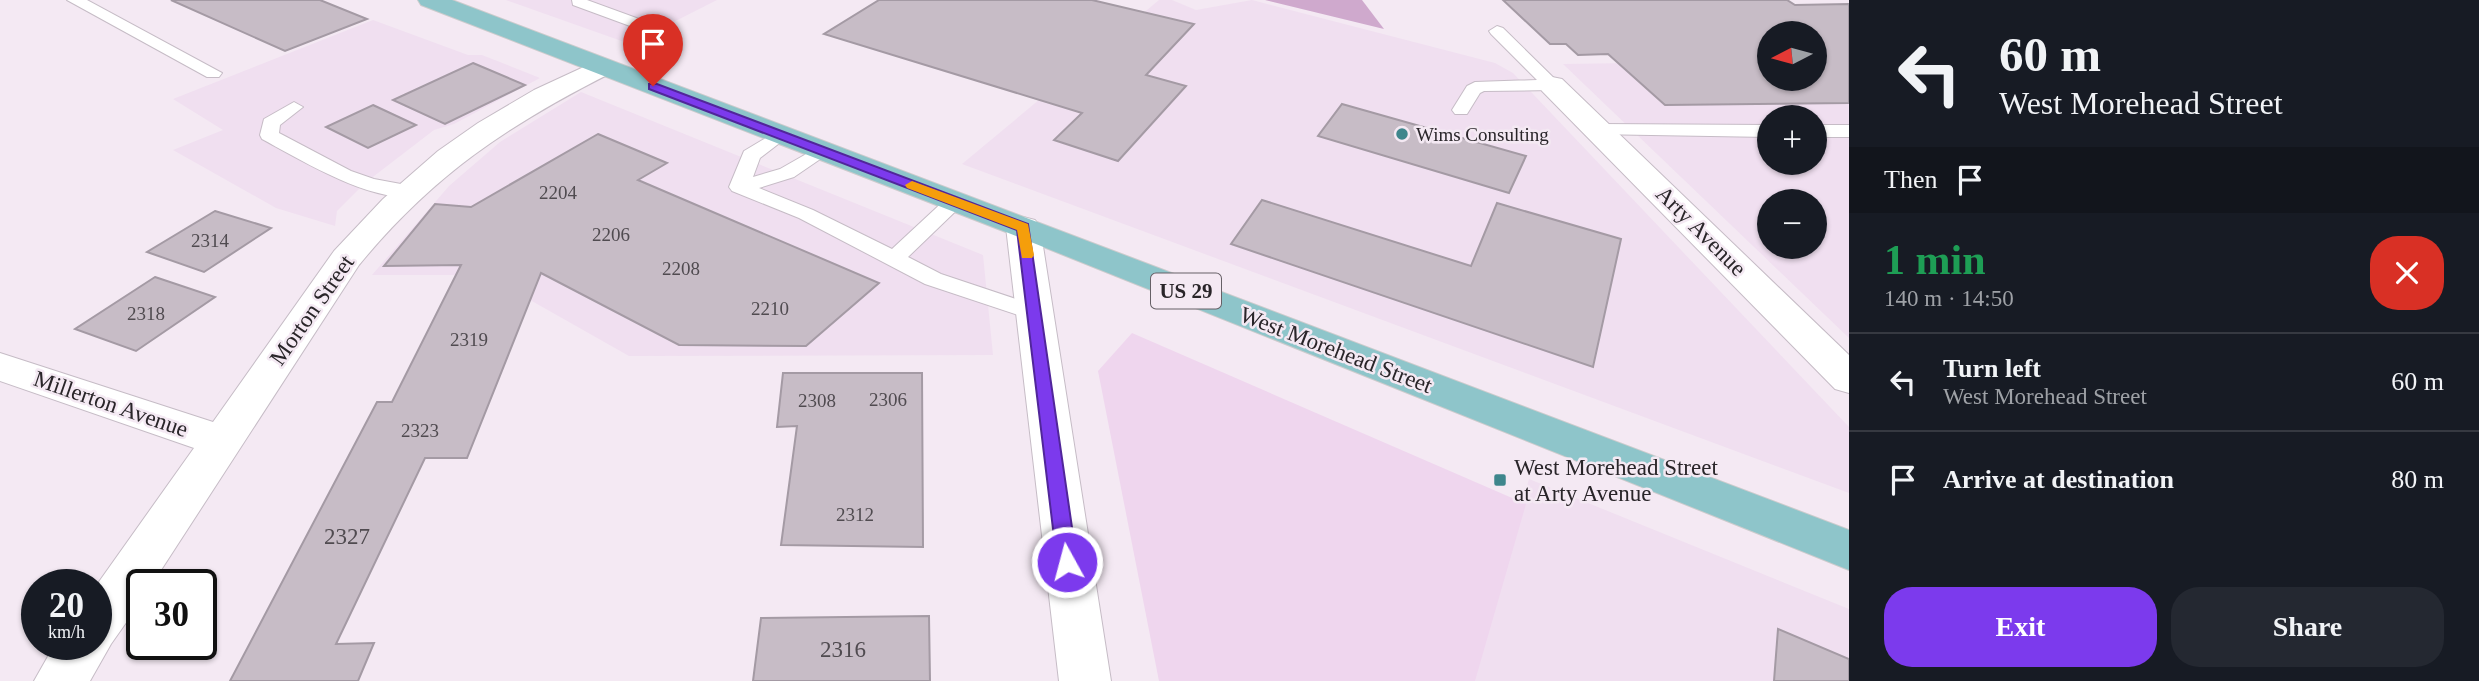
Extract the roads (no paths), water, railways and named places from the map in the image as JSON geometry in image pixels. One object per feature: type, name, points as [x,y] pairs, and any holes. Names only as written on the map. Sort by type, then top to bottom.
[{"type":"main road","name":"West Morehead Street","points":[[430,0],[1023,227],[1849,550]]},
{"type":"street","name":"Morton Street","points":[[112,603],[345,259],[367,233],[410,191],[487,129],[540,97],[601,67]]},
{"type":"street","name":"Arty Avenue","points":[[1552,85],[1849,379]]},
{"type":"street","points":[[1023,227],[1085,681]]},
{"type":"street","name":"Millerton Avenue","points":[[0,367],[222,441]]},
{"type":"street","points":[[60,681],[74,660]]},
{"type":"lane","points":[[75,0],[213,73]]},
{"type":"lane","points":[[578,2],[666,34]]},
{"type":"lane","points":[[1497,31],[1552,85]]},
{"type":"lane","points":[[1461,110],[1473,90],[1481,86],[1552,85]]},
{"type":"lane","points":[[294,107],[271,123],[270,135],[344,175],[370,184],[410,191]]},
{"type":"lane","points":[[1599,130],[1757,131]]},
{"type":"lane","points":[[1827,131],[1849,131]]},
{"type":"lane","points":[[738,187],[751,155],[781,135]]},
{"type":"lane","points":[[738,187],[787,173],[822,150]]},
{"type":"lane","points":[[738,187],[806,214],[933,279],[1034,313]]},
{"type":"lane","points":[[894,259],[955,201]]},
{"type":"place","name":"Wims Consulting","points":[[1402,134]]},
{"type":"place","name":"West Morehead Street at Arty Avenue","points":[[1500,480]]}]
